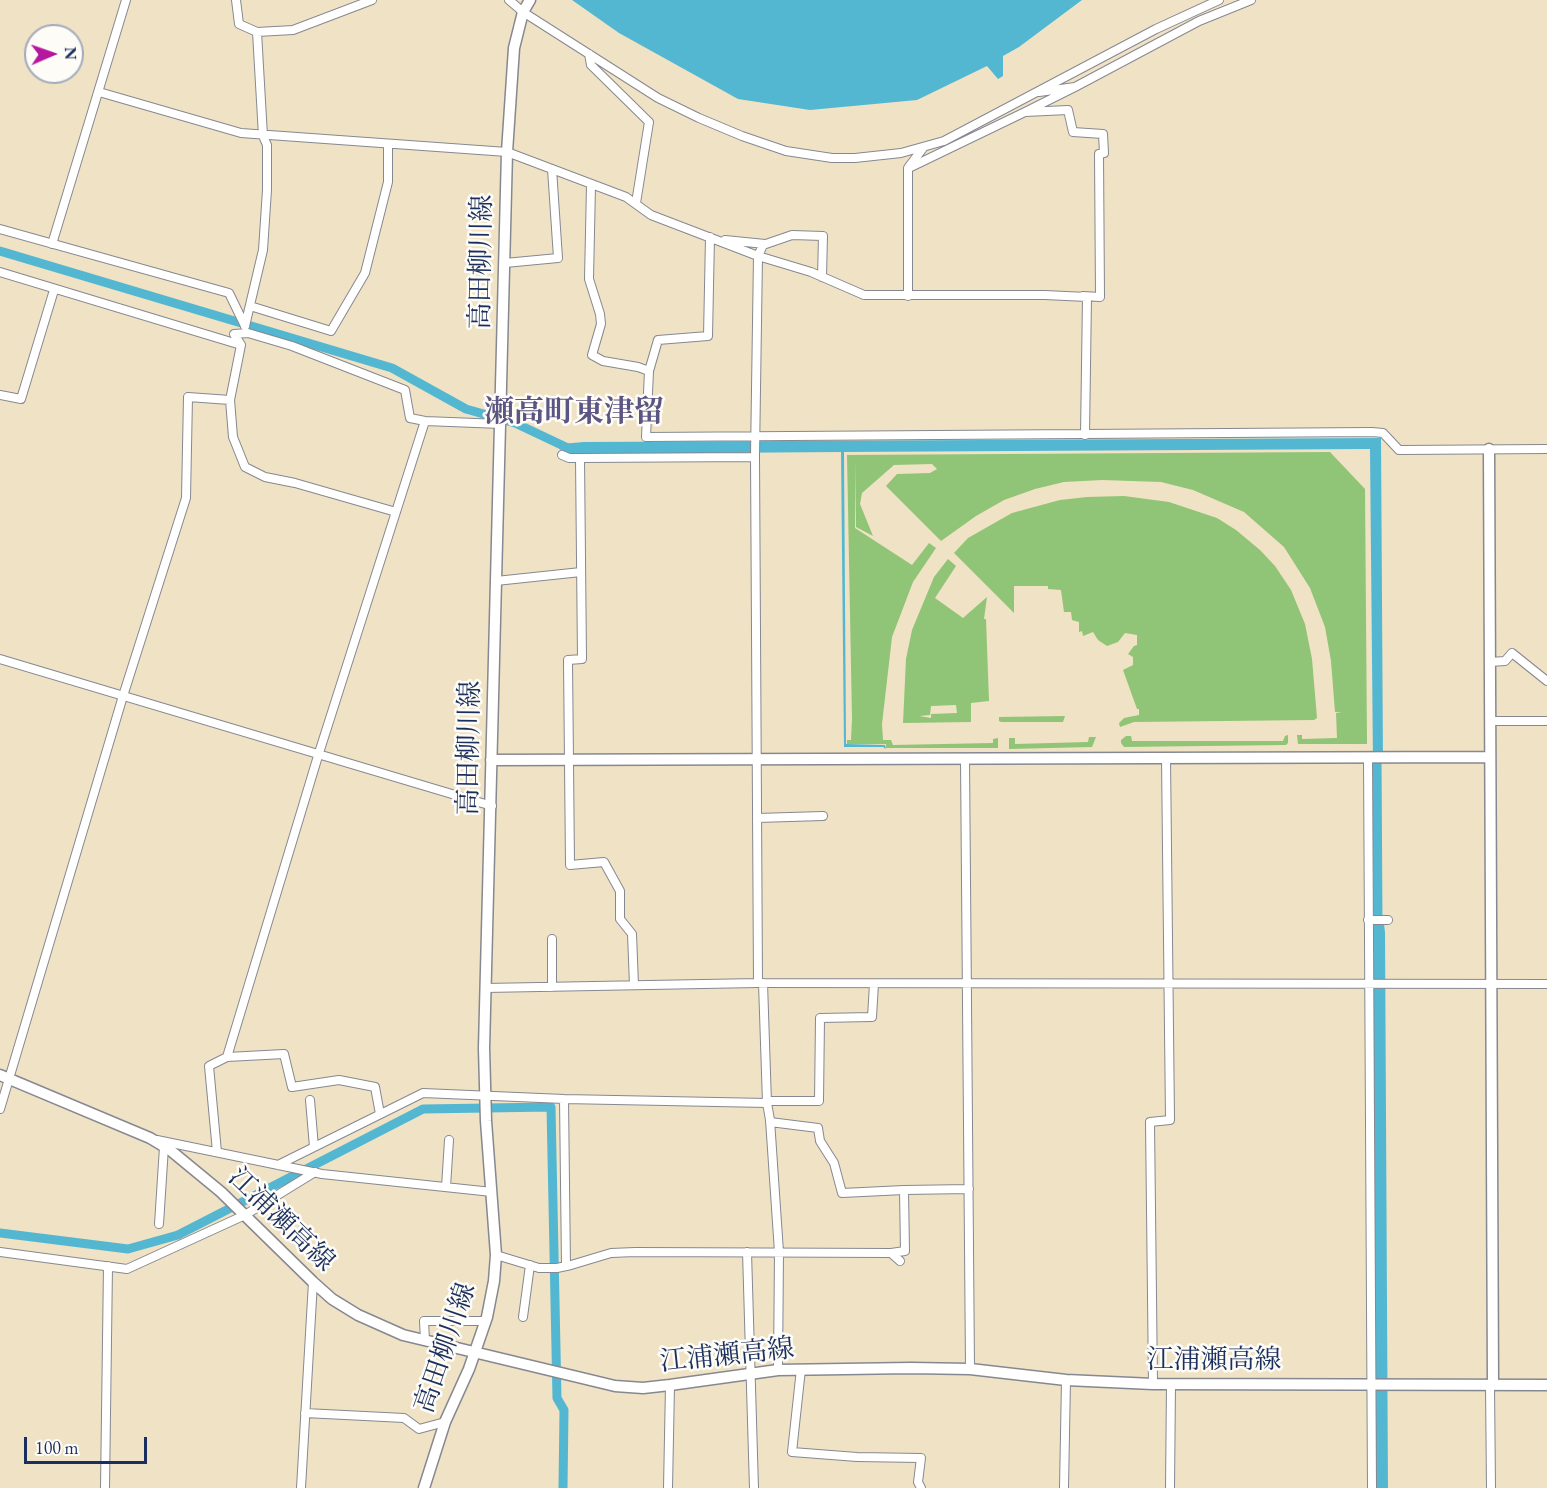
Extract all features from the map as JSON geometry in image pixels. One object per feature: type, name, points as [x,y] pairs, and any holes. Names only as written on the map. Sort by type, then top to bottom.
[{"type":"main road","name":"高田柳川線","points":[[424,1488],[445,1422],[475,1353],[486,1321],[494,1281],[496,1255],[486,1121],[485,988],[492,806],[491,760],[507,152],[512,69],[526,6]]},
{"type":"main road","points":[[1489,449],[1492,1385]]},
{"type":"main road","points":[[491,760],[1490,757]]},
{"type":"main road","name":"江浦瀬高線","points":[[5,1077],[150,1138],[164,1147],[221,1192],[332,1299],[358,1315],[403,1335],[615,1386],[643,1388],[778,1370],[911,1368],[970,1369],[1066,1380],[1153,1384],[1547,1385]]},
{"type":"street","points":[[52,244],[126,0]]},
{"type":"street","points":[[236,0],[239,24],[257,32],[293,30],[372,0]]},
{"type":"street","points":[[508,1],[526,6],[589,54],[658,98],[720,128],[786,151],[820,157],[855,158],[878,157],[923,148],[944,141],[1156,29],[1219,0]]},
{"type":"street","points":[[908,168],[1075,87],[1199,21],[1251,0]]},
{"type":"street","points":[[246,329],[266,231],[267,144],[262,136],[257,32]]},
{"type":"street","points":[[589,54],[591,65],[649,122],[636,203]]},
{"type":"street","points":[[1035,93],[1075,87]]},
{"type":"street","points":[[99,92],[241,133],[507,152],[626,197],[648,213],[758,256],[822,277],[864,295],[1100,297],[1099,154],[1104,153],[1103,134],[1073,132],[1068,110],[1025,112]]},
{"type":"street","points":[[250,306],[331,331],[365,273],[388,182],[388,144]]},
{"type":"street","points":[[908,296],[908,168],[923,148]]},
{"type":"street","points":[[505,263],[558,258],[552,169]]},
{"type":"street","points":[[591,184],[589,279],[601,324],[592,355],[603,362],[650,371]]},
{"type":"street","points":[[0,229],[229,293],[246,329]]},
{"type":"street","points":[[713,239],[765,244],[792,235],[823,236],[822,277]]},
{"type":"street","points":[[713,239],[708,336],[658,340],[650,371],[646,437],[1372,432],[1383,433],[1399,450],[1547,449]]},
{"type":"street","points":[[765,244],[762,245],[758,256],[755,436],[757,819],[761,983],[778,1252],[778,1370]]},
{"type":"street","points":[[0,272],[241,345]]},
{"type":"street","points":[[0,395],[21,399],[54,290]]},
{"type":"street","points":[[1083,296],[1087,297],[1085,435]]},
{"type":"street","points":[[396,512],[295,483],[265,477],[245,467],[233,437],[230,400],[241,345],[234,334],[246,329],[405,390],[410,418],[425,421],[501,424]]},
{"type":"street","points":[[0,1109],[5,1077],[186,498],[188,397],[230,400]]},
{"type":"street","points":[[227,1057],[318,756],[425,421]]},
{"type":"street","points":[[561,455],[569,458],[755,457]]},
{"type":"street","points":[[580,458],[582,659],[568,660],[570,865],[604,861],[620,891],[620,919],[632,934],[634,985]]},
{"type":"street","points":[[496,581],[581,572]]},
{"type":"street","points":[[1490,662],[1505,661],[1512,653],[1547,681]]},
{"type":"street","points":[[0,659],[318,756],[492,806]]},
{"type":"street","points":[[1490,721],[1547,721]]},
{"type":"street","points":[[1369,757],[1372,1488]]},
{"type":"street","points":[[965,758],[970,1369]]},
{"type":"street","points":[[1153,1384],[1150,1122],[1170,1120],[1166,758]]},
{"type":"street","points":[[757,819],[823,816]]},
{"type":"street","points":[[1371,920],[1386,920]]},
{"type":"street","points":[[552,939],[552,987]]},
{"type":"street","points":[[485,988],[761,983],[1547,984]]},
{"type":"street","points":[[282,1166],[314,1147],[423,1093],[564,1099],[819,1101],[820,1018],[872,1017],[874,984]]},
{"type":"street","points":[[217,1152],[209,1066],[227,1057],[284,1054],[292,1087],[339,1080],[375,1087],[380,1114]]},
{"type":"street","points":[[564,1099],[569,1266]]},
{"type":"street","points":[[310,1100],[314,1147]]},
{"type":"street","points":[[770,1121],[818,1128],[820,1141],[834,1162],[842,1193],[969,1189]]},
{"type":"street","points":[[150,1138],[318,1173],[492,1192]]},
{"type":"street","points":[[446,1188],[449,1140]]},
{"type":"street","points":[[159,1224],[164,1147]]},
{"type":"street","points":[[0,1252],[127,1269],[318,1173]]},
{"type":"street","points":[[496,1255],[539,1268],[569,1266],[611,1253],[891,1253],[905,1251],[904,1190]]},
{"type":"street","points":[[747,1252],[754,1488]]},
{"type":"street","points":[[891,1253],[900,1261]]},
{"type":"street","points":[[523,1317],[530,1265]]},
{"type":"street","points":[[105,1488],[108,1266]]},
{"type":"street","points":[[301,1488],[313,1282]]},
{"type":"street","points":[[425,1340],[424,1321],[486,1321]]},
{"type":"street","points":[[801,1370],[792,1452],[857,1457],[921,1458],[918,1482],[921,1488]]},
{"type":"street","points":[[1064,1488],[1066,1380]]},
{"type":"street","points":[[1170,1488],[1171,1384]]},
{"type":"street","points":[[668,1488],[670,1385]]},
{"type":"street","points":[[1491,1488],[1492,1385]]},
{"type":"street","points":[[305,1413],[404,1418],[419,1429],[445,1422]]},
{"type":"green space","points":[[1330,452],[1365,489],[1367,744],[1298,744],[1297,735],[1302,735],[1302,739],[1337,738],[1336,713],[1342,712],[1335,712],[1331,661],[1325,627],[1310,588],[1284,547],[1244,512],[1193,490],[1161,482],[1102,480],[1064,482],[1004,500],[976,516],[941,541],[886,486],[897,474],[930,473],[937,469],[932,464],[894,465],[862,493],[860,504],[873,536],[856,527],[855,461],[855,528],[912,565],[929,543],[936,548],[913,582],[892,637],[882,724],[883,740],[891,740],[893,745],[993,743],[993,739],[998,738],[998,748],[886,748],[886,744],[847,744],[847,740],[851,740],[852,719],[847,455]]},
{"type":"green space","points":[[1124,496],[1169,502],[1217,518],[1236,530],[1275,566],[1291,590],[1305,624],[1312,659],[1317,718],[1314,720],[1134,722],[1120,727],[1119,723],[1124,718],[1139,715],[1139,709],[1137,709],[1123,670],[1133,665],[1133,657],[1128,654],[1137,645],[1137,635],[1125,633],[1118,642],[1107,646],[1098,640],[1093,632],[1083,636],[1082,631],[1079,632],[1079,622],[1072,620],[1071,612],[1064,612],[1061,590],[1048,589],[1048,586],[1014,586],[1014,613],[954,553],[968,538],[1012,513],[1060,500]]},
{"type":"green space","points":[[948,559],[956,566],[935,598],[963,618],[987,597],[984,619],[986,619],[989,701],[971,703],[971,722],[903,723],[906,659],[912,630],[934,577]],"holes":[[[956,705],[957,713],[931,714],[931,718],[919,716],[930,715],[931,706]]]},
{"type":"green space","points":[[1065,716],[1063,722],[999,721],[999,717]]},
{"type":"green space","points":[[1288,735],[1286,745],[1124,747],[1121,743],[1126,736],[1131,736],[1132,741],[1283,741]]},
{"type":"green space","points":[[1089,737],[1096,737],[1092,747],[1009,749],[1009,738],[1015,738],[1015,744],[1088,742]]},
{"type":"water","points":[[572,0],[1082,0],[1019,47],[1003,56],[1003,76],[998,79],[987,66],[917,100],[810,110],[738,99],[619,33]]},
{"type":"water","points":[[1381,438],[1383,763],[1373,763],[1370,449],[844,452],[846,744],[885,745],[886,749],[883,747],[844,747],[841,452],[571,454],[559,449],[561,444],[584,442]]},
{"type":"water","points":[[1375,916],[1383,916],[1385,932],[1388,1488],[1376,1488],[1373,931]]},
{"type":"waterway","points":[[0,251],[392,368],[466,409],[515,423],[570,449]]},
{"type":"waterway","points":[[1377,752],[1378,928]]},
{"type":"waterway","points":[[0,1233],[128,1249],[178,1235],[423,1109],[551,1107],[557,1398],[564,1410],[563,1488]]},
{"type":"district","name":"瀬高町東津留","points":[[574,413]]}]
